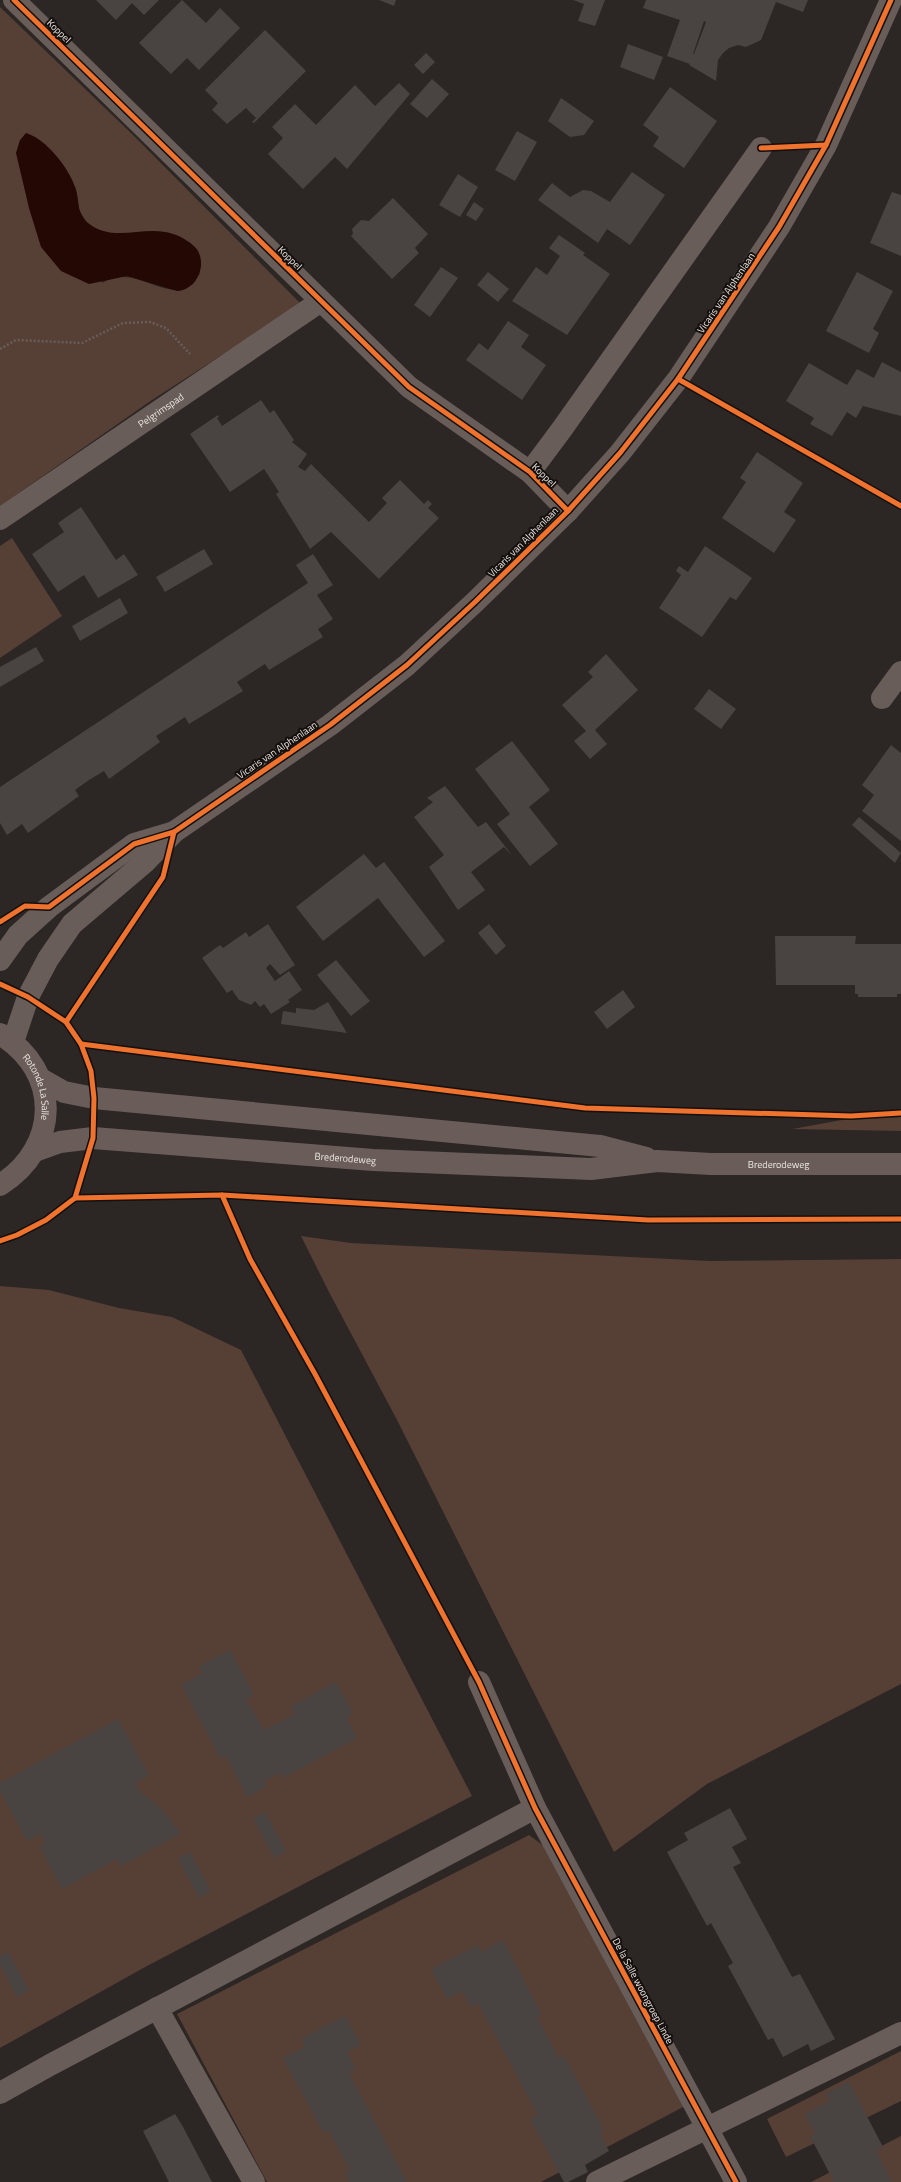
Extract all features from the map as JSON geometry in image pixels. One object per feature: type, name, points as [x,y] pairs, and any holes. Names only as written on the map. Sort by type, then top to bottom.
[{"type":"main road","name":"Rotonde La Salle","points":[[0,1185],[17,1173],[35,1151],[44,1128],[46,1103],[41,1079],[30,1059],[7,1038]]},
{"type":"main road","name":"Brederodeweg","points":[[41,1079],[64,1092],[94,1098],[600,1146],[657,1161]]},
{"type":"main road","name":"Brederodeweg","points":[[35,1151],[60,1142],[93,1138],[373,1160],[591,1169],[657,1161],[712,1164],[901,1164]]},
{"type":"street","name":"Koppel","points":[[14,0],[409,387],[530,472],[568,511]]},
{"type":"street","name":"Vicaris van Alphenlaan","points":[[7,1038],[48,959],[72,924],[145,862],[174,832],[330,725],[407,665],[475,602],[568,511],[620,453],[678,379],[780,228],[826,144],[891,0]]},
{"type":"street","points":[[530,472],[761,148]]},
{"type":"street","name":"Pelgrimspad","points":[[0,518],[321,301]]},
{"type":"street","points":[[882,698],[901,672]]},
{"type":"street","name":"Vicaris van Alphenlaan","points":[[0,960],[18,935],[49,907],[134,844],[174,832]]},
{"type":"street","name":"De la Salle woongroep Linde","points":[[479,1682],[535,1808],[736,2182]]},
{"type":"street","points":[[0,2093],[157,2008],[535,1808]]},
{"type":"street","points":[[157,2008],[254,2182]]},
{"type":"street","points":[[597,2182],[706,2127],[901,2033]]},
{"type":"path","points":[[0,349],[16,340],[82,343],[123,323],[150,322],[166,328],[210,376]]},
{"type":"shaded area","points":[[0,7],[131,133],[301,304],[152,400],[0,506]],"holes":[[[44,143],[76,189],[78,208],[87,223],[96,229],[108,233],[126,234],[200,273],[193,284],[177,290],[122,277],[102,283]]]},
{"type":"shaded area","points":[[26,133],[34,136],[49,148],[68,171],[77,192],[80,211],[88,223],[98,229],[108,232],[119,233],[152,231],[173,234],[194,246],[198,251],[201,264],[198,277],[194,282],[189,287],[177,291],[127,276],[89,284],[61,271],[41,247],[29,208],[16,153],[20,140]]},
{"type":"shaded area","points":[[12,538],[62,616],[0,658],[0,546]]},
{"type":"shaded area","points":[[901,1117],[901,1131],[792,1129],[853,1118]]},
{"type":"shaded area","points":[[301,1236],[351,1243],[710,1261],[901,1259],[901,1684],[707,1784],[614,1852],[396,1418]]},
{"type":"shaded area","points":[[0,1286],[49,1290],[119,1308],[172,1317],[241,1350],[472,1796],[147,1966],[0,2048]]},
{"type":"shaded area","points":[[529,1835],[544,1846],[685,2106],[541,2182],[267,2182],[177,2014]]},
{"type":"shaded area","points":[[901,2051],[901,2101],[786,2157],[767,2119]]},
{"type":"shaded area","points":[[901,2136],[901,2182],[811,2182]]},
{"type":"building","points":[[96,0],[159,0],[144,15],[132,3],[116,20]]},
{"type":"building","points":[[182,0],[206,23],[220,8],[240,28],[199,70],[187,58],[171,74],[139,43]]},
{"type":"building","points":[[379,0],[396,0],[394,6]]},
{"type":"building","points":[[573,0],[605,0],[595,26],[578,21],[584,4]]},
{"type":"building","points":[[646,0],[808,0],[803,12],[776,2],[761,40],[746,47],[738,45],[729,48],[723,53],[718,60],[716,81],[689,65],[690,64],[667,56],[680,20],[643,8]],"holes":[[[704,21],[706,22],[694,54],[693,54]]]},
{"type":"building","points":[[265,30],[306,71],[254,123],[252,122],[256,118],[246,108],[227,124],[212,110],[218,103],[205,90]]},
{"type":"building","points":[[628,44],[663,57],[654,80],[620,67]]},
{"type":"building","points":[[426,53],[435,62],[423,74],[414,65]]},
{"type":"building","points":[[432,79],[449,94],[427,118],[410,104]]},
{"type":"building","points":[[399,83],[410,94],[347,169],[335,157],[303,189],[268,154],[283,138],[272,127],[295,104],[316,125],[355,85],[375,106]]},
{"type":"building","points":[[670,87],[717,121],[684,168],[653,146],[659,137],[643,125]]},
{"type":"building","points":[[561,98],[594,121],[584,135],[570,137],[548,121]]},
{"type":"building","points":[[517,131],[537,142],[515,181],[495,170]]},
{"type":"building","points":[[632,172],[665,195],[630,245],[607,229],[598,243],[538,200],[552,183],[570,197],[583,190],[591,191],[610,202]]},
{"type":"building","points":[[458,174],[478,187],[460,217],[439,205]]},
{"type":"building","points":[[892,192],[901,195],[901,256],[870,243]]},
{"type":"building","points":[[393,198],[428,234],[415,248],[419,253],[392,279],[351,236],[353,234],[352,229],[361,220],[369,221]]},
{"type":"building","points":[[474,202],[484,209],[476,221],[466,215]]},
{"type":"building","points":[[559,235],[585,253],[583,255],[610,274],[567,335],[512,301],[536,267],[547,275],[560,256],[549,248]]},
{"type":"building","points":[[441,267],[458,278],[430,317],[414,305]]},
{"type":"building","points":[[488,272],[509,289],[498,302],[477,285]]},
{"type":"building","points":[[857,272],[893,291],[873,329],[879,333],[869,353],[826,331]]},
{"type":"building","points":[[508,321],[529,335],[521,347],[546,365],[522,400],[466,360],[479,343],[488,350]]},
{"type":"building","points":[[882,362],[901,372],[901,416],[863,406],[856,418],[847,412],[832,436],[810,424],[814,418],[786,401],[809,363],[847,385],[857,369],[874,378]]},
{"type":"building","points":[[261,400],[270,413],[274,410],[294,440],[292,442],[307,454],[298,467],[305,471],[311,464],[369,522],[387,503],[382,498],[400,480],[424,504],[428,500],[432,504],[428,508],[439,518],[379,579],[331,532],[310,549],[276,494],[279,492],[264,469],[230,492],[190,434],[218,415],[219,417],[217,418],[222,426]]},
{"type":"building","points":[[757,452],[803,483],[784,512],[796,520],[774,553],[722,518],[746,482],[740,478]]},
{"type":"building","points":[[81,507],[116,560],[124,554],[138,575],[98,598],[84,575],[58,592],[32,554],[64,532],[58,523]]},
{"type":"building","points":[[705,546],[752,578],[736,600],[730,597],[702,637],[659,608],[681,575],[676,571],[679,566],[688,572]]},
{"type":"building","points":[[204,549],[213,564],[165,592],[156,577]]},
{"type":"building","points":[[313,554],[333,585],[317,595],[333,619],[318,629],[323,637],[269,670],[265,664],[237,682],[243,691],[189,724],[185,717],[156,736],[160,742],[109,779],[104,771],[89,780],[75,790],[79,796],[28,833],[22,824],[7,835],[0,823],[0,787],[308,583],[296,565]]},
{"type":"building","points":[[120,598],[128,613],[80,641],[72,626]]},
{"type":"building","points":[[36,647],[44,661],[0,687],[0,667]]},
{"type":"building","points":[[606,654],[638,690],[595,730],[607,744],[590,759],[574,741],[586,731],[562,705],[593,677],[588,672]]},
{"type":"building","points":[[709,689],[736,709],[721,729],[694,709]]},
{"type":"building","points":[[512,741],[550,790],[529,807],[558,844],[530,866],[497,824],[510,814],[475,769]]},
{"type":"building","points":[[891,745],[901,753],[901,841],[862,811],[874,795],[862,785]]},
{"type":"building","points":[[445,786],[478,827],[486,822],[512,855],[504,847],[471,872],[485,890],[458,910],[429,867],[444,855],[414,817],[433,802],[427,798]]},
{"type":"building","points":[[859,817],[901,853],[895,863],[852,825]]},
{"type":"building","points":[[364,854],[376,868],[384,862],[445,941],[424,957],[378,898],[323,941],[296,907]]},
{"type":"building","points":[[268,924],[295,965],[280,975],[270,964],[266,968],[275,981],[289,971],[302,990],[288,1000],[290,1002],[271,1014],[264,1004],[260,1007],[255,1001],[251,1005],[239,1000],[232,990],[227,993],[202,958],[220,945],[223,948],[246,932],[249,937]]},
{"type":"building","points":[[489,924],[506,946],[496,955],[478,933]]},
{"type":"building","points":[[775,936],[856,936],[855,944],[901,944],[901,994],[897,994],[897,997],[858,997],[858,994],[855,994],[855,985],[776,985]]},
{"type":"building","points":[[336,960],[370,1001],[351,1016],[317,975]]},
{"type":"building","points":[[623,990],[635,1007],[607,1029],[594,1012]]},
{"type":"building","points":[[328,1002],[347,1033],[281,1024],[283,1011],[296,1013],[296,1008],[314,1010]]},
{"type":"building","points":[[230,1650],[254,1695],[246,1699],[264,1730],[295,1714],[291,1706],[336,1682],[353,1713],[346,1717],[357,1738],[283,1778],[280,1773],[263,1782],[266,1787],[247,1797],[226,1756],[221,1759],[181,1685],[203,1673],[199,1666]]},
{"type":"building","points":[[118,1719],[149,1775],[135,1783],[140,1792],[161,1808],[181,1833],[121,1866],[117,1859],[62,1889],[40,1847],[45,1843],[41,1834],[27,1841],[0,1791],[0,1783]]},
{"type":"building","points":[[730,1808],[747,1839],[732,1847],[741,1863],[733,1867],[792,1977],[800,1974],[835,2039],[811,2051],[808,2044],[783,2057],[773,2038],[768,2040],[728,1966],[733,1963],[711,1923],[707,1926],[667,1852],[688,1840],[684,1833]]},
{"type":"building","points":[[265,1812],[286,1851],[274,1858],[253,1818]]},
{"type":"building","points":[[190,1852],[211,1891],[199,1898],[178,1859]]},
{"type":"building","points":[[503,1940],[542,2015],[537,2017],[559,2058],[564,2055],[604,2130],[599,2132],[609,2151],[585,2165],[588,2172],[568,2182],[564,2182],[530,2119],[538,2115],[478,2003],[471,2007],[462,1991],[447,1999],[431,1969],[478,1945],[481,1952]]},
{"type":"building","points":[[8,1952],[29,1990],[17,1997],[0,1965],[0,1956]]},
{"type":"building","points":[[345,2016],[361,2045],[347,2052],[356,2069],[349,2073],[407,2182],[350,2182],[345,2173],[350,2170],[328,2130],[323,2132],[283,2058],[305,2047],[301,2039]]},
{"type":"building","points":[[849,2082],[883,2147],[876,2151],[892,2182],[834,2182],[810,2136],[815,2134],[805,2114],[830,2101],[826,2094]]},
{"type":"building","points":[[175,2114],[212,2182],[169,2182],[143,2131]]},
{"type":"cycle path","points":[[14,0],[409,387],[530,472],[568,511]]},
{"type":"cycle path","points":[[0,922],[25,906],[49,907],[134,844],[174,832],[330,725],[407,665],[475,602],[568,511],[620,453],[678,379],[779,227],[826,145],[891,0]]},
{"type":"cycle path","points":[[761,148],[826,145]]},
{"type":"cycle path","points":[[678,379],[901,506]]},
{"type":"cycle path","points":[[66,1022],[163,877],[174,832]]},
{"type":"cycle path","points":[[0,984],[28,997],[66,1022],[81,1044],[91,1071],[94,1098],[93,1138],[75,1198],[46,1220],[17,1235],[0,1241]]},
{"type":"cycle path","points":[[81,1044],[585,1108],[851,1116],[901,1113]]},
{"type":"cycle path","points":[[222,1195],[250,1259],[315,1374],[479,1682],[535,1808],[736,2182]]},
{"type":"cycle path","points":[[75,1198],[222,1195],[648,1220],[901,1219]]}]
